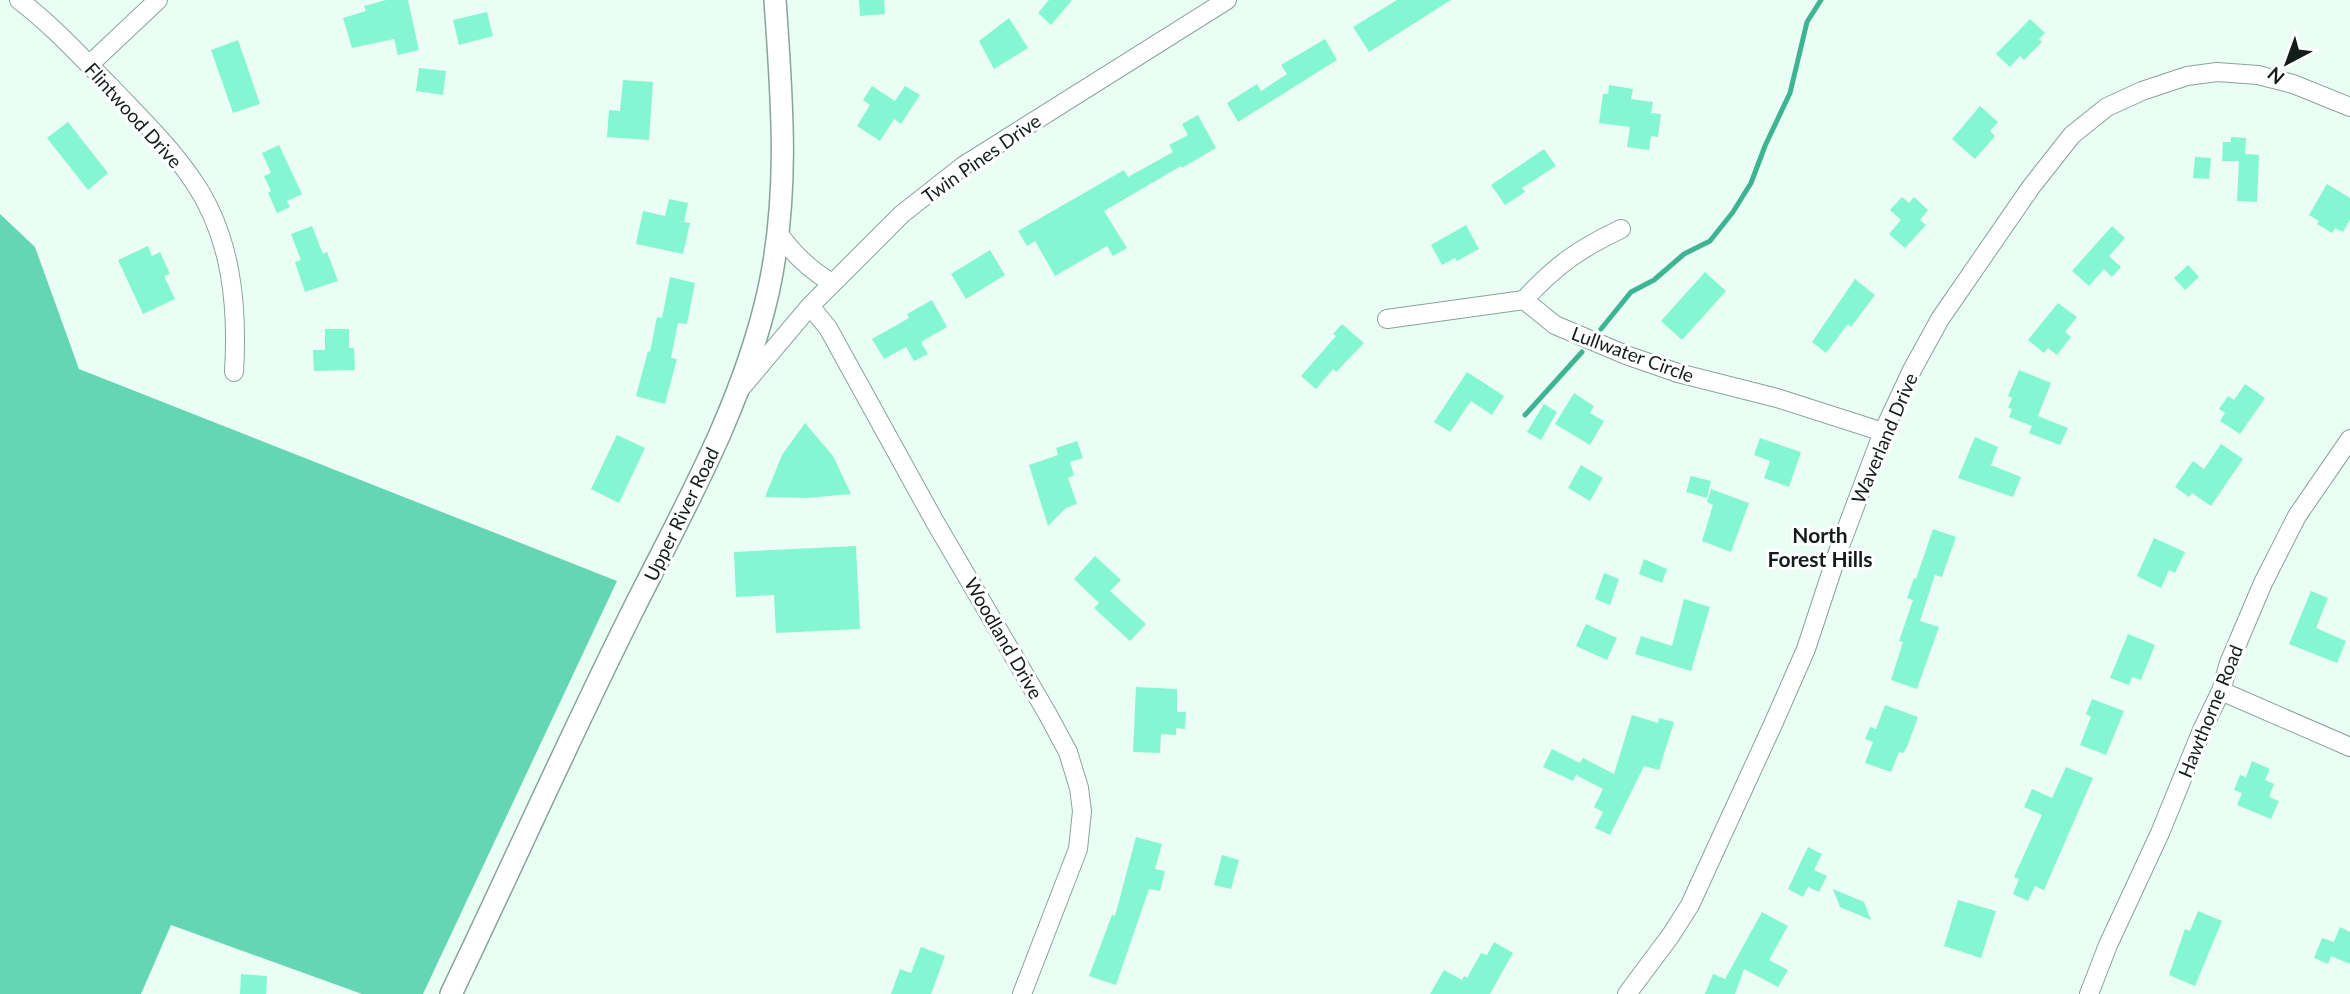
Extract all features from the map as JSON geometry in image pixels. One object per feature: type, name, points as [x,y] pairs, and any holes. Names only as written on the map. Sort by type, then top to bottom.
[{"type":"street","name":"Flintwood Drive","points":[[19,0],[33,10],[158,136],[195,183],[216,225],[233,285],[237,330],[234,372]]},
{"type":"street","points":[[89,65],[158,0]]},
{"type":"street","name":"Upper River Road","points":[[451,994],[632,614],[694,493],[741,388],[768,293],[779,234],[784,155],[775,0]]},
{"type":"street","name":"Twin Pines Drive","points":[[741,388],[810,306],[902,214],[963,166],[1227,0]]},
{"type":"street","name":"Waverland Drive","points":[[1627,994],[1690,905],[1774,722],[1806,649],[1840,546],[1891,410],[1940,319],[2031,187],[2072,135],[2107,107],[2142,91],[2186,76],[2217,72],[2270,78],[2293,84],[2350,107]]},
{"type":"street","points":[[1387,319],[1524,300],[1550,272],[1573,254],[1621,229]]},
{"type":"street","points":[[779,234],[810,270],[832,283]]},
{"type":"street","name":"Lullwater Circle","points":[[1524,300],[1555,325],[1626,355],[1678,373],[1777,398],[1882,432]]},
{"type":"street","name":"Woodland Drive","points":[[810,306],[828,328],[935,522],[1044,706],[1068,752],[1079,788],[1082,811],[1078,849],[1022,994]]},
{"type":"street","name":"Hawthorne Road","points":[[2089,994],[2108,945],[2221,691],[2229,663],[2268,572],[2297,516],[2350,439]]},
{"type":"street","points":[[2221,691],[2350,747]]},
{"type":"green space","points":[[0,214],[35,247],[79,369],[617,581],[423,994],[362,994],[171,925],[141,994],[0,994]]},
{"type":"building","points":[[386,0],[408,0],[419,50],[398,55],[394,39],[352,48],[343,18],[366,11],[364,6]]},
{"type":"building","points":[[859,0],[884,0],[885,14],[860,16]]},
{"type":"building","points":[[1049,0],[1072,0],[1051,25],[1038,13]]},
{"type":"building","points":[[1397,0],[1451,0],[1369,52],[1353,27]]},
{"type":"building","points":[[487,12],[493,36],[459,45],[453,20]]},
{"type":"building","points":[[1009,18],[1028,48],[994,69],[979,41]]},
{"type":"building","points":[[2030,19],[2045,33],[2039,39],[2042,42],[2024,60],[2020,56],[2010,67],[1996,54]]},
{"type":"building","points":[[1325,39],[1337,60],[1238,122],[1227,103],[1257,84],[1261,91],[1287,74],[1281,65]]},
{"type":"building","points":[[238,40],[260,104],[233,113],[211,50]]},
{"type":"building","points":[[419,68],[446,71],[443,95],[416,91]]},
{"type":"building","points":[[623,80],[653,82],[649,140],[607,137],[609,110],[620,111]]},
{"type":"building","points":[[1609,85],[1633,89],[1631,99],[1653,102],[1651,113],[1661,114],[1658,137],[1651,136],[1649,150],[1627,147],[1630,127],[1599,123],[1603,94],[1608,94]]},
{"type":"building","points":[[872,86],[895,101],[905,86],[920,95],[901,124],[894,119],[880,141],[857,126],[870,105],[863,100]]},
{"type":"building","points":[[1980,106],[1998,122],[1990,131],[1995,136],[1975,159],[1952,139]]},
{"type":"building","points":[[1198,115],[1216,148],[1104,211],[1127,248],[1113,256],[1107,246],[1055,276],[1035,241],[1027,246],[1018,231],[1124,170],[1128,177],[1173,152],[1169,145],[1188,135],[1182,124]]},
{"type":"building","points":[[68,122],[108,173],[88,190],[47,138]]},
{"type":"building","points":[[2231,137],[2246,138],[2245,154],[2259,155],[2257,202],[2237,201],[2239,161],[2222,161],[2223,142],[2231,142]]},
{"type":"building","points":[[279,145],[302,194],[287,201],[290,207],[277,213],[264,176],[271,173],[262,153]]},
{"type":"building","points":[[1544,149],[1556,166],[1522,188],[1525,192],[1505,205],[1491,185]]},
{"type":"building","points":[[2195,157],[2211,158],[2209,179],[2193,178]]},
{"type":"building","points":[[2327,184],[2350,198],[2350,220],[2343,232],[2335,228],[2332,233],[2317,224],[2319,221],[2309,215]]},
{"type":"building","points":[[1902,197],[1909,203],[1914,197],[1928,210],[1920,220],[1926,225],[1905,248],[1889,234],[1901,220],[1890,210]]},
{"type":"building","points":[[669,199],[688,203],[684,222],[690,223],[683,254],[636,244],[643,211],[665,216]]},
{"type":"building","points":[[1466,225],[1479,249],[1457,261],[1455,258],[1442,265],[1431,245]]},
{"type":"building","points":[[312,226],[323,254],[327,252],[338,281],[305,292],[295,262],[301,260],[291,234]]},
{"type":"building","points":[[2112,226],[2125,238],[2109,256],[2121,267],[2112,277],[2104,269],[2089,286],[2072,271]]},
{"type":"building","points":[[148,246],[152,256],[160,252],[170,274],[164,276],[175,299],[143,314],[118,260]]},
{"type":"building","points":[[990,250],[1005,275],[966,299],[951,274]]},
{"type":"building","points":[[2188,265],[2199,277],[2185,290],[2174,278]]},
{"type":"building","points":[[1705,272],[1726,291],[1682,340],[1661,321]]},
{"type":"building","points":[[670,277],[695,283],[687,324],[678,323],[671,358],[677,359],[665,404],[636,396],[648,351],[650,352],[657,317],[662,318]]},
{"type":"building","points":[[1855,279],[1875,295],[1851,327],[1848,324],[1826,353],[1812,342]]},
{"type":"building","points":[[932,300],[947,327],[921,342],[928,354],[914,361],[906,347],[884,359],[872,339],[909,318],[907,314]]},
{"type":"building","points":[[2058,303],[2077,317],[2065,332],[2071,337],[2057,355],[2048,348],[2044,353],[2028,340]]},
{"type":"building","points":[[1342,324],[1364,343],[1336,372],[1333,369],[1316,389],[1301,376],[1336,336],[1333,334]]},
{"type":"building","points":[[325,329],[349,329],[349,348],[354,348],[355,370],[314,371],[313,350],[325,350]]},
{"type":"building","points":[[2019,370],[2051,383],[2038,416],[2068,428],[2060,445],[2029,433],[2032,426],[2009,417],[2012,409],[2008,408],[2012,398],[2008,396]]},
{"type":"building","points":[[1467,372],[1504,396],[1492,415],[1471,401],[1450,432],[1434,422]]},
{"type":"building","points":[[2245,384],[2265,398],[2240,434],[2220,421],[2225,413],[2219,409],[2228,396],[2234,400]]},
{"type":"building","points":[[1574,393],[1594,406],[1590,413],[1604,421],[1590,445],[1555,424]]},
{"type":"building","points":[[1544,404],[1557,412],[1541,440],[1527,432]]},
{"type":"building","points":[[805,423],[833,456],[851,494],[808,498],[765,497],[782,455]]},
{"type":"building","points":[[617,435],[645,448],[619,503],[591,489]]},
{"type":"building","points":[[1975,437],[1998,447],[1991,465],[2021,477],[2013,497],[1958,478]]},
{"type":"building","points":[[1760,438],[1801,452],[1789,487],[1764,478],[1770,461],[1754,455]]},
{"type":"building","points":[[1077,441],[1083,458],[1070,462],[1074,475],[1068,478],[1077,504],[1066,508],[1048,526],[1029,465],[1058,455],[1056,448]]},
{"type":"building","points":[[2221,444],[2243,459],[2211,506],[2192,493],[2189,497],[2175,487],[2193,461],[2204,469]]},
{"type":"building","points":[[1581,465],[1603,478],[1590,501],[1568,488]]},
{"type":"building","points":[[1691,476],[1711,481],[1707,498],[1686,492]]},
{"type":"building","points":[[1711,489],[1749,503],[1731,552],[1702,541],[1713,505],[1707,502]]},
{"type":"building","points":[[1933,529],[1956,537],[1942,577],[1935,575],[1920,621],[1939,627],[1917,689],[1891,680],[1903,642],[1899,641],[1913,600],[1907,598]]},
{"type":"building","points":[[2154,538],[2185,552],[2175,573],[2169,570],[2161,588],[2137,576]]},
{"type":"building","points":[[856,546],[860,629],[776,633],[774,595],[736,597],[734,552]]},
{"type":"building","points":[[1095,556],[1121,580],[1110,591],[1146,624],[1130,641],[1094,608],[1099,603],[1074,579]]},
{"type":"building","points":[[1644,559],[1667,569],[1662,583],[1639,574]]},
{"type":"building","points":[[1604,573],[1619,579],[1610,605],[1595,599]]},
{"type":"building","points":[[2311,591],[2328,598],[2316,628],[2346,641],[2337,663],[2289,644]]},
{"type":"building","points":[[1684,599],[1710,607],[1691,671],[1635,654],[1641,636],[1672,646]]},
{"type":"building","points":[[1586,624],[1617,638],[1607,660],[1576,646]]},
{"type":"building","points":[[2128,634],[2155,645],[2141,680],[2132,677],[2129,685],[2110,678]]},
{"type":"building","points":[[1136,687],[1177,689],[1177,712],[1186,712],[1185,729],[1176,728],[1176,735],[1161,734],[1160,753],[1133,752]]},
{"type":"building","points":[[2092,699],[2124,711],[2106,755],[2080,745],[2091,717],[2086,714]]},
{"type":"building","points":[[1885,705],[1918,717],[1907,747],[1903,753],[1899,752],[1891,772],[1865,763],[1873,742],[1865,739],[1870,727],[1876,729]]},
{"type":"building","points":[[1632,715],[1658,723],[1659,718],[1674,722],[1659,770],[1644,766],[1610,835],[1595,828],[1603,812],[1594,807],[1603,789],[1576,775],[1573,781],[1543,767],[1552,749],[1580,763],[1583,758],[1614,774]]},
{"type":"building","points":[[2252,761],[2270,769],[2265,780],[2274,784],[2269,797],[2279,801],[2271,819],[2237,805],[2242,793],[2234,790],[2240,775],[2246,777]]},
{"type":"building","points":[[2066,767],[2093,778],[2044,890],[2035,886],[2028,901],[2013,894],[2019,879],[2014,877],[2042,815],[2024,807],[2032,789],[2052,798]]},
{"type":"building","points":[[1136,837],[1162,844],[1155,869],[1165,871],[1160,891],[1149,889],[1116,985],[1089,976],[1112,915],[1115,916]]},
{"type":"building","points":[[1808,847],[1822,854],[1814,870],[1827,876],[1819,892],[1808,887],[1803,897],[1788,889]]},
{"type":"building","points":[[1222,855],[1239,860],[1231,889],[1214,885]]},
{"type":"building","points":[[1833,889],[1864,902],[1871,920],[1840,907]]},
{"type":"building","points":[[1958,900],[1996,911],[1981,958],[1944,946]]},
{"type":"building","points":[[2198,911],[2222,921],[2195,986],[2169,975],[2185,929],[2190,931]]},
{"type":"building","points":[[1762,912],[1788,926],[1769,960],[1788,970],[1778,987],[1744,969],[1735,994],[1705,994],[1713,974],[1725,979]]},
{"type":"building","points":[[2340,927],[2350,932],[2350,964],[2331,956],[2328,964],[2314,958],[2322,938],[2334,942]]},
{"type":"building","points":[[1494,942],[1513,953],[1490,994],[1430,994],[1444,970],[1462,980],[1464,976],[1467,978],[1481,953],[1487,955]]},
{"type":"building","points":[[921,947],[945,956],[931,994],[891,994],[900,969],[911,973]]},
{"type":"building","points":[[241,974],[267,976],[266,994],[240,994]]},
{"type":"waterway","points":[[1601,329],[1631,292],[1654,280],[1684,254],[1710,241],[1733,212],[1751,183],[1790,93],[1807,22],[1821,0]]},
{"type":"waterway","points":[[1525,415],[1582,352]]},
{"type":"district","name":"North Forest Hills","points":[[1820,546]]}]
